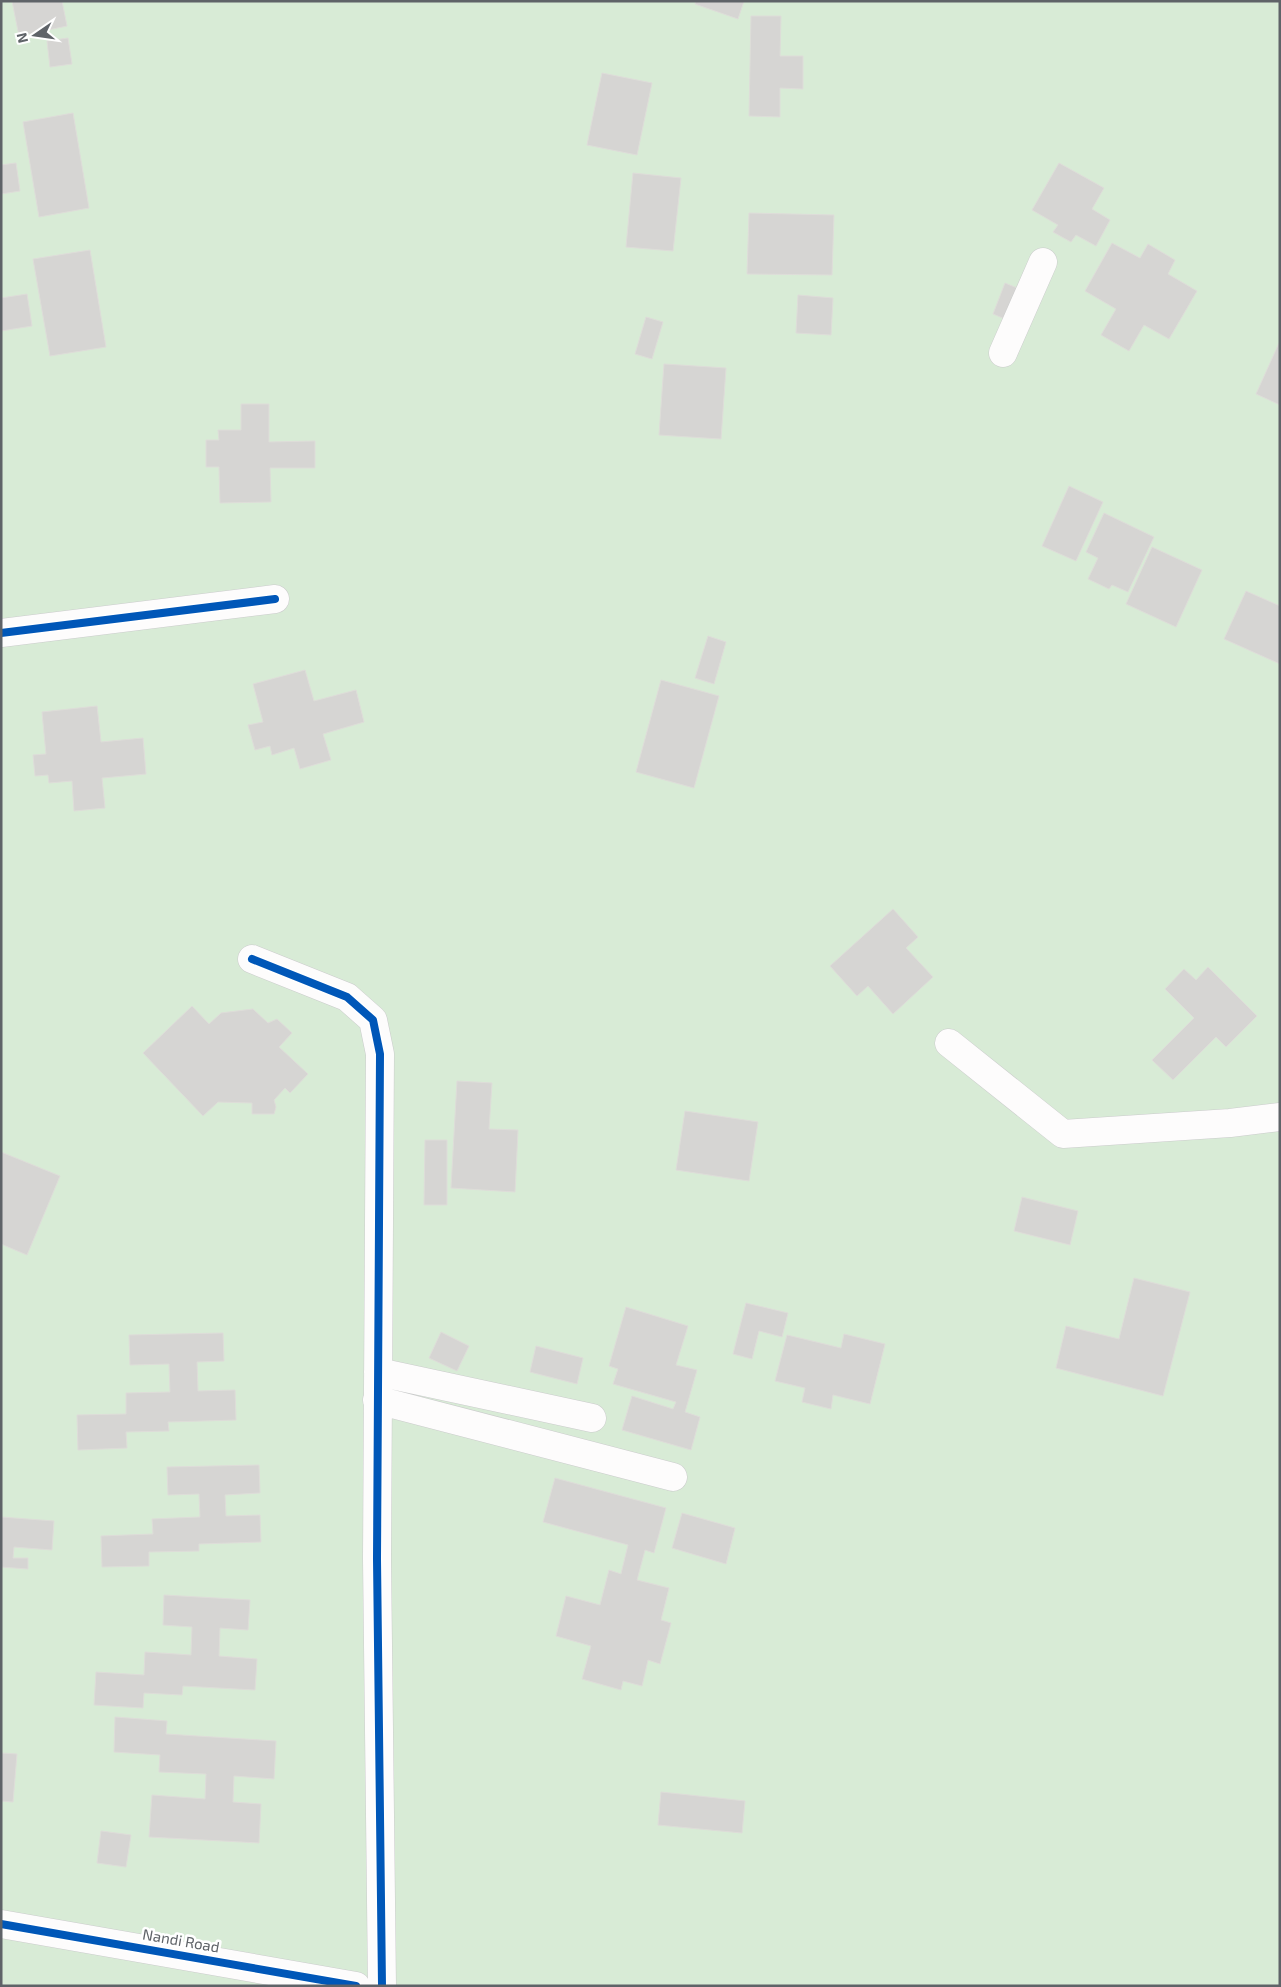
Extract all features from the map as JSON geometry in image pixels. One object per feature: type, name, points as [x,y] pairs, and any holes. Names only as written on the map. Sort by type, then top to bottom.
[{"type":"street","points":[[1003,353],[1042,262]]},
{"type":"street","points":[[1,633],[275,599]]},
{"type":"street","points":[[252,959],[347,997],[373,1020],[380,1054],[377,1559],[382,1986]]},
{"type":"street","points":[[949,1043],[1063,1134],[1230,1123],[1280,1117]]},
{"type":"street","points":[[378,1372],[592,1418]]},
{"type":"street","points":[[377,1400],[673,1477]]},
{"type":"street","name":"Nandi Road","points":[[1,1924],[356,1986]]},
{"type":"green space","points":[[1,1],[1280,1],[1280,1986],[1,1986]]},
{"type":"building","points":[[12,1],[62,1],[67,26],[19,36]]},
{"type":"building","points":[[696,1],[744,1],[738,19],[695,4]]},
{"type":"building","points":[[751,16],[781,16],[780,56],[803,56],[803,89],[780,88],[780,117],[749,116]]},
{"type":"building","points":[[68,38],[72,64],[50,67],[47,41]]},
{"type":"building","points":[[602,73],[652,83],[637,155],[587,145]]},
{"type":"building","points":[[73,113],[89,208],[39,217],[23,122]]},
{"type":"building","points":[[16,163],[20,191],[1,194],[1,165]]},
{"type":"building","points":[[1059,163],[1104,188],[1092,209],[1110,220],[1096,246],[1076,235],[1071,242],[1053,232],[1058,225],[1032,210]]},
{"type":"building","points":[[633,173],[681,178],[673,251],[626,247]]},
{"type":"building","points":[[749,213],[834,215],[832,275],[747,274]]},
{"type":"building","points":[[1112,243],[1140,258],[1148,244],[1175,260],[1168,274],[1197,291],[1169,339],[1144,325],[1129,351],[1101,335],[1116,309],[1085,291]]},
{"type":"building","points":[[90,250],[106,347],[50,356],[33,259]]},
{"type":"building","points":[[1005,283],[1022,290],[1010,321],[993,314]]},
{"type":"building","points":[[27,294],[32,326],[1,331],[1,298]]},
{"type":"building","points":[[798,295],[833,298],[831,335],[796,333]]},
{"type":"building","points":[[646,317],[663,322],[652,359],[635,354]]},
{"type":"building","points":[[1280,343],[1280,405],[1256,394]]},
{"type":"building","points":[[664,364],[726,368],[721,439],[659,435]]},
{"type":"building","points":[[241,404],[269,404],[269,442],[315,441],[315,468],[270,468],[271,502],[220,503],[219,467],[206,467],[206,440],[219,440],[218,430],[241,430]]},
{"type":"building","points":[[1069,486],[1103,502],[1076,561],[1042,546]]},
{"type":"building","points":[[1104,513],[1154,537],[1128,592],[1112,585],[1109,589],[1088,579],[1098,558],[1086,552]]},
{"type":"building","points":[[1152,547],[1202,570],[1176,627],[1126,604]]},
{"type":"building","points":[[1246,591],[1280,606],[1280,664],[1224,639]]},
{"type":"building","points":[[708,636],[726,642],[714,684],[695,678]]},
{"type":"building","points":[[305,670],[314,701],[356,690],[364,722],[323,734],[331,760],[300,769],[294,748],[272,755],[270,746],[255,750],[248,725],[263,722],[253,684]]},
{"type":"building","points":[[661,680],[719,696],[694,788],[636,772]]},
{"type":"building","points":[[97,706],[101,742],[143,738],[146,774],[102,778],[105,808],[74,811],[72,781],[49,783],[48,775],[35,776],[33,755],[46,754],[42,712]]},
{"type":"building","points":[[893,909],[918,937],[906,948],[933,977],[893,1014],[868,986],[857,996],[830,966]]},
{"type":"building","points":[[1208,967],[1257,1016],[1226,1047],[1216,1037],[1173,1080],[1152,1060],[1194,1018],[1165,989],[1184,969],[1196,980]]},
{"type":"building","points":[[192,1006],[209,1024],[221,1013],[253,1009],[268,1023],[277,1019],[292,1033],[279,1047],[308,1074],[290,1093],[285,1088],[274,1100],[276,1107],[274,1114],[252,1114],[252,1103],[218,1102],[203,1116],[143,1053]]},
{"type":"building","points":[[457,1081],[492,1083],[489,1129],[518,1130],[515,1192],[451,1188]]},
{"type":"building","points":[[685,1111],[758,1122],[749,1181],[676,1170]]},
{"type":"building","points":[[425,1140],[447,1140],[447,1205],[424,1205]]},
{"type":"building","points":[[1,1152],[60,1176],[27,1255],[1,1244]]},
{"type":"building","points":[[1022,1197],[1078,1211],[1070,1245],[1014,1231]]},
{"type":"building","points":[[1134,1278],[1190,1292],[1163,1396],[1056,1368],[1066,1326],[1119,1339]]},
{"type":"building","points":[[746,1303],[788,1313],[782,1337],[759,1331],[752,1359],[733,1354]]},
{"type":"building","points":[[626,1307],[688,1326],[676,1365],[697,1370],[685,1412],[700,1417],[691,1450],[622,1430],[632,1396],[673,1409],[676,1402],[613,1384],[618,1369],[609,1366]]},
{"type":"building","points":[[441,1332],[469,1346],[457,1371],[429,1358]]},
{"type":"building","points":[[223,1333],[224,1361],[197,1362],[198,1391],[235,1390],[236,1420],[168,1422],[169,1431],[126,1432],[127,1448],[78,1450],[77,1415],[126,1414],[126,1393],[170,1392],[169,1364],[130,1365],[129,1335]]},
{"type":"building","points":[[844,1334],[885,1344],[870,1404],[833,1395],[831,1409],[802,1402],[805,1388],[775,1381],[787,1335],[841,1348]]},
{"type":"building","points":[[536,1346],[583,1358],[577,1384],[530,1372]]},
{"type":"building","points":[[259,1465],[260,1493],[225,1495],[226,1516],[260,1515],[261,1542],[199,1544],[199,1551],[149,1552],[149,1566],[102,1567],[101,1536],[153,1534],[152,1519],[200,1517],[199,1494],[168,1495],[167,1467]]},
{"type":"building","points":[[555,1478],[666,1508],[654,1553],[645,1550],[637,1580],[669,1588],[661,1620],[671,1623],[660,1664],[648,1660],[642,1686],[623,1681],[621,1690],[582,1679],[591,1646],[556,1636],[566,1596],[600,1605],[609,1570],[621,1574],[628,1545],[543,1522]]},
{"type":"building","points":[[682,1513],[735,1528],[726,1564],[672,1548]]},
{"type":"building","points":[[1,1517],[54,1521],[52,1550],[14,1547],[13,1558],[28,1558],[28,1569],[1,1567]]},
{"type":"building","points":[[164,1595],[250,1600],[248,1630],[220,1628],[219,1656],[257,1659],[255,1690],[183,1686],[182,1695],[144,1693],[143,1708],[94,1705],[96,1672],[144,1675],[145,1652],[191,1655],[192,1627],[163,1625]]},
{"type":"building","points":[[115,1717],[167,1721],[166,1734],[276,1741],[274,1779],[234,1776],[233,1802],[261,1804],[259,1843],[149,1837],[152,1795],[205,1799],[206,1774],[159,1772],[160,1755],[114,1752]]},
{"type":"building","points":[[1,1753],[17,1754],[13,1802],[1,1801]]},
{"type":"building","points":[[661,1792],[745,1801],[742,1833],[658,1825]]},
{"type":"building","points":[[101,1831],[131,1835],[126,1867],[97,1863]]},
{"type":"cycle path","points":[[1,633],[275,599]]},
{"type":"cycle path","points":[[252,959],[347,997],[373,1020],[380,1054],[377,1559],[382,1986]]},
{"type":"cycle path","points":[[1,1924],[356,1986]]}]
